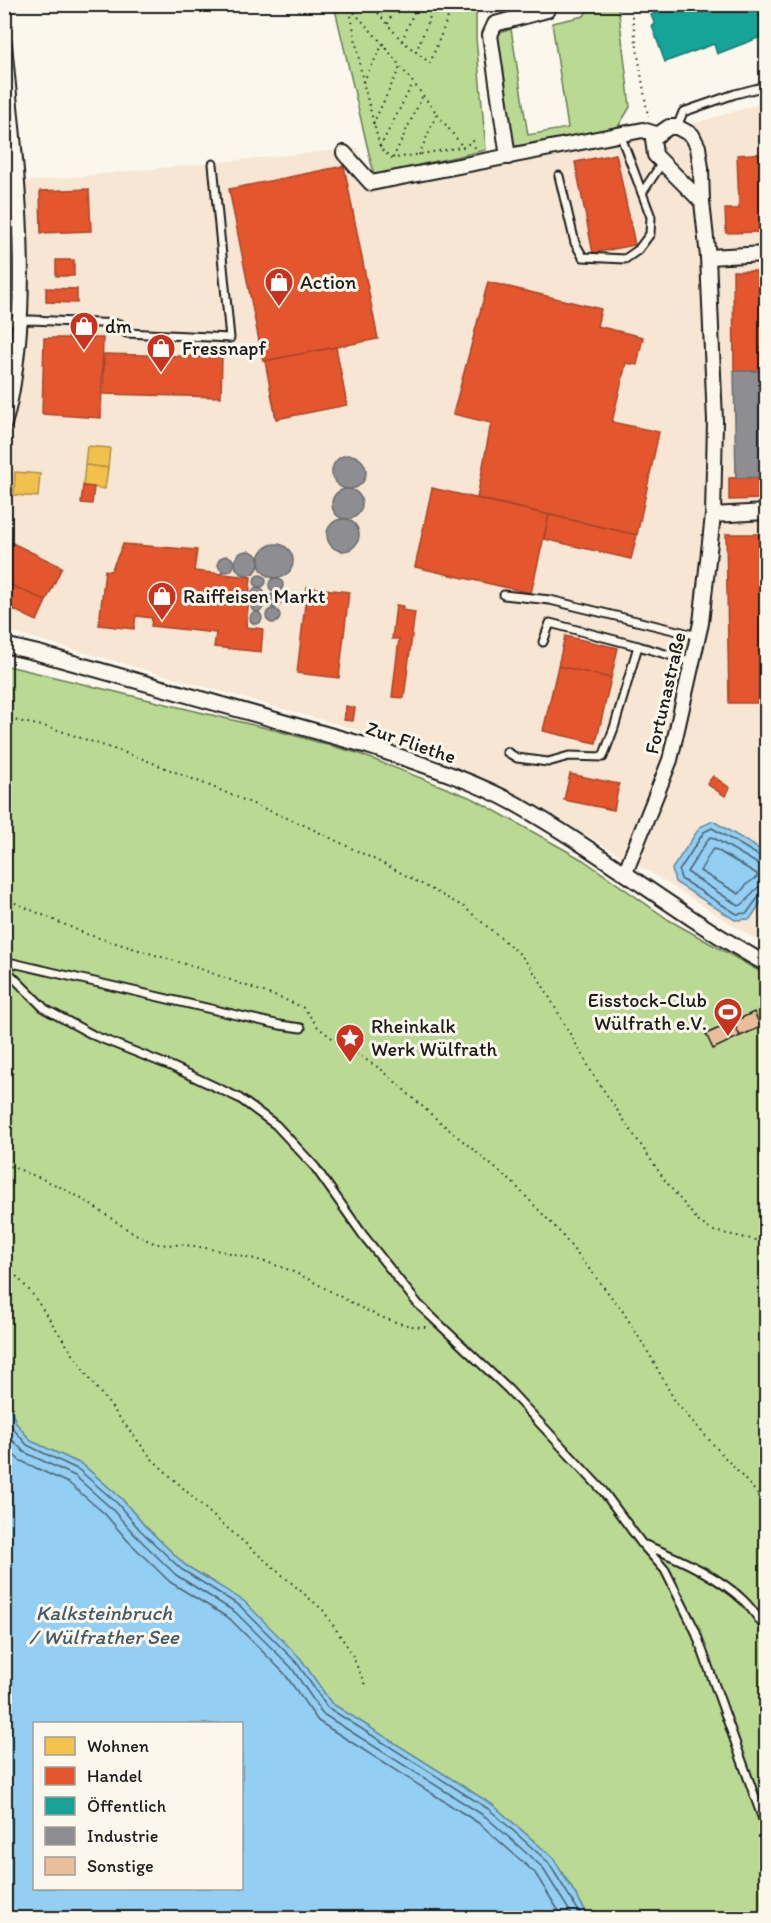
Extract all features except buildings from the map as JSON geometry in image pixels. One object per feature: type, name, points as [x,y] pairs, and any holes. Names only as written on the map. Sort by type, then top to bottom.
[{"type":"street","points":[[508,156],[490,35],[495,24],[547,10],[550,4]]},
{"type":"street","points":[[4,44],[13,128],[21,259],[20,320],[14,377],[4,424]]},
{"type":"street","points":[[677,127],[669,127],[656,134],[653,138],[655,155],[702,202]]},
{"type":"street","name":"Fortunastraße","points":[[625,873],[670,760],[698,636],[713,515],[715,421],[708,257],[701,168],[698,147],[692,135],[677,127]]},
{"type":"street","points":[[344,153],[371,183],[643,130],[656,134]]},
{"type":"street","points":[[708,257],[766,254]]},
{"type":"street","points":[[713,515],[766,512]]},
{"type":"street","name":"Zur Fliethe","points":[[4,645],[254,714],[422,764],[474,784],[515,804],[625,873],[703,926],[766,964]]},
{"type":"lane","points":[[677,127],[683,112],[766,86]]},
{"type":"lane","points":[[559,176],[574,243],[583,257],[625,259],[638,250],[650,234],[651,217],[620,134]]},
{"type":"lane","points":[[642,193],[662,163]]},
{"type":"lane","points":[[4,321],[104,322],[120,324],[126,333],[230,338],[213,164]]},
{"type":"lane","points":[[504,594],[550,600],[674,628],[698,636]]},
{"type":"lane","points":[[543,642],[550,623],[693,662]]},
{"type":"lane","points":[[507,752],[517,758],[548,762],[569,756],[603,757],[638,646]]},
{"type":"lane","points":[[4,961],[301,1028]]},
{"type":"lane","points":[[4,968],[45,1009],[94,1036],[173,1067],[239,1098],[276,1125],[315,1167],[363,1235],[418,1304],[508,1389],[603,1491],[642,1544],[665,1570],[695,1630],[766,1828]]},
{"type":"lane","points":[[642,1544],[680,1559],[716,1581],[743,1600],[766,1629]]},
{"type":"path","points":[[370,4],[402,41],[430,63],[453,4]]},
{"type":"path","points":[[387,25],[396,4]]},
{"type":"path","points":[[402,41],[417,4]]},
{"type":"path","points":[[416,53],[435,4]]},
{"type":"path","points":[[630,4],[645,113],[656,134]]},
{"type":"path","points":[[350,6],[383,44],[463,147]]},
{"type":"path","points":[[350,6],[363,82],[373,124],[380,147],[384,152],[392,158],[419,155],[463,147],[473,141],[476,153]]},
{"type":"path","points":[[363,82],[383,44]]},
{"type":"path","points":[[373,124],[400,67]]},
{"type":"path","points":[[380,147],[413,82]]},
{"type":"path","points":[[392,158],[423,95]]},
{"type":"path","points":[[419,155],[437,113]]},
{"type":"path","points":[[4,718],[52,728],[143,759],[215,788],[306,826],[393,868],[464,907],[522,955],[539,979],[594,1076],[666,1182],[699,1222],[712,1230],[766,1242]]},
{"type":"path","points":[[4,898],[86,934],[195,967],[288,1000],[304,1008],[316,1026],[382,1070],[513,1183],[558,1230],[622,1310],[676,1403],[766,1503]]},
{"type":"path","points":[[4,1164],[41,1178],[90,1204],[124,1228],[156,1243],[187,1245],[284,1269],[388,1319],[417,1328],[442,1327]]},
{"type":"path","points":[[4,1263],[31,1292],[91,1381],[152,1459],[211,1514],[323,1610],[351,1652],[365,1685]]},
{"type":"shaded area","points":[[4,97],[14,183],[358,148],[366,189],[643,139],[766,102],[766,946],[648,871],[504,787],[435,757],[354,729],[5,630]]},
{"type":"green space","points":[[334,5],[476,5],[476,38],[486,150],[374,175]]},
{"type":"green space","points":[[591,5],[618,5],[630,107],[618,127],[511,147],[492,36],[511,29],[528,135],[568,128],[552,23],[584,16]]},
{"type":"green space","points":[[4,665],[278,731],[357,753],[474,799],[583,860],[669,920],[766,975],[766,1918],[590,1918],[553,1858],[493,1805],[331,1703],[301,1659],[214,1582],[185,1565],[145,1526],[121,1498],[83,1465],[31,1441],[16,1423],[4,1392]]},
{"type":"water","points":[[713,821],[766,853],[766,895],[750,919],[735,920],[675,882],[672,869],[700,827]]},
{"type":"water","name":"Kalksteinbruch / Wülfrather See","points":[[5,1392],[16,1423],[31,1441],[83,1465],[121,1498],[145,1526],[185,1565],[244,1601],[301,1659],[331,1703],[493,1805],[553,1858],[590,1918],[5,1918]]},
{"type":"place","name":"Action","points":[[279,308]]},
{"type":"place","name":"dm","points":[[84,352]]},
{"type":"place","name":"Fressnapf","points":[[161,374]]},
{"type":"place","name":"Raiffeisen Markt","points":[[162,622]]},
{"type":"place","name":"Eisstock-Club Wülfrath e.V.","points":[[728,1038]]},
{"type":"place","name":"Rheinkalk Werk Wülfrath","points":[[350,1064]]}]
